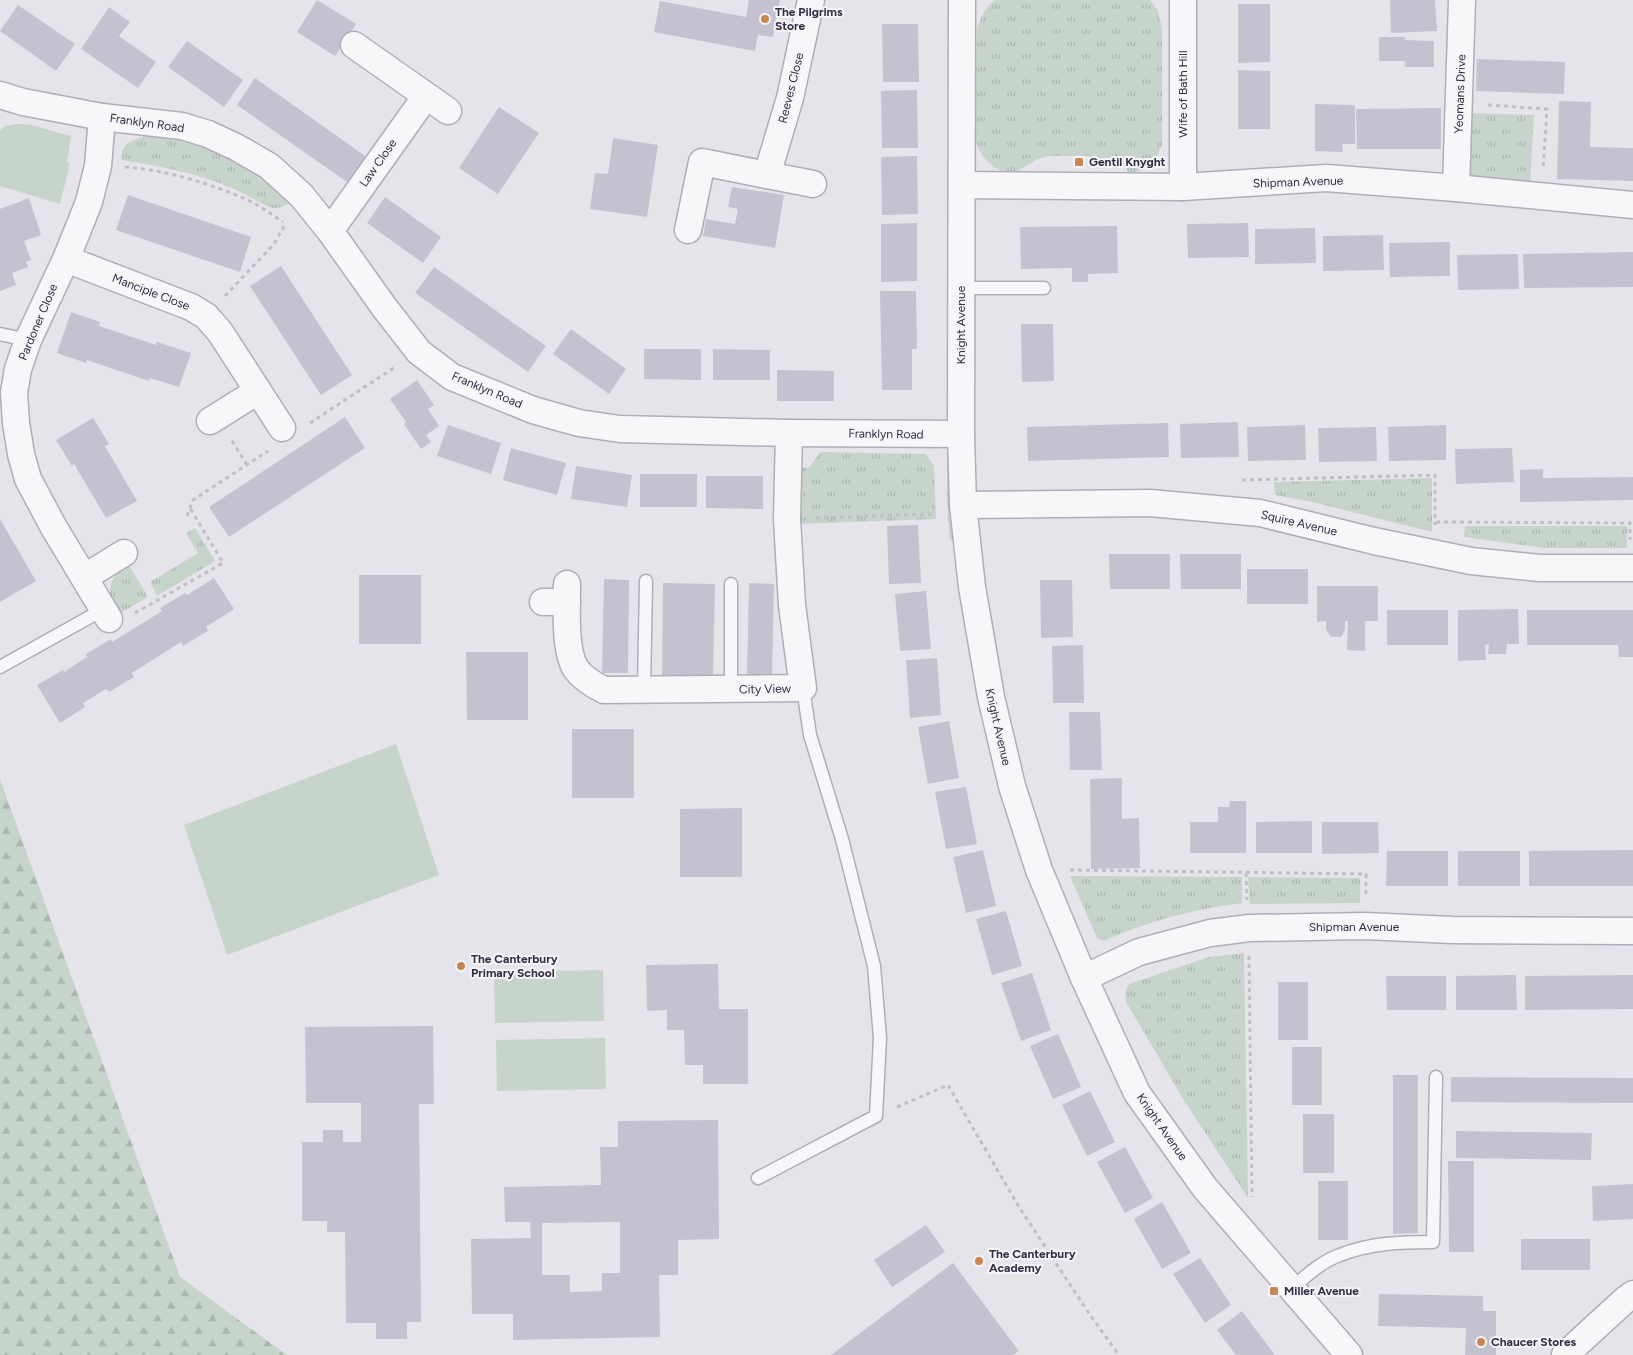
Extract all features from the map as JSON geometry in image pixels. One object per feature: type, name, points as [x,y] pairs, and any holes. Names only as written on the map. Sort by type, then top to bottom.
[{"type":"street","name":"Reeves Close","points":[[767,175],[790,98],[811,0]]},
{"type":"street","name":"Knight Avenue","points":[[962,0],[961,434],[951,509],[972,587],[991,697],[1012,786],[1039,870],[1084,978],[1137,1093],[1205,1188],[1349,1355]]},
{"type":"street","name":"Wife of Bath Hill","points":[[1183,0],[1183,188]]},
{"type":"street","name":"Yeomans Drive","points":[[1456,188],[1462,0]]},
{"type":"street","points":[[354,45],[448,111]]},
{"type":"street","name":"Franklyn Road","points":[[0,96],[102,116],[182,126],[208,134],[269,166],[301,195],[330,231],[418,352],[452,377],[533,410],[579,422],[620,429],[789,433],[961,434]]},
{"type":"street","name":"Law Close","points":[[330,231],[426,96]]},
{"type":"street","name":"Pardoner Close","points":[[102,116],[98,166],[89,202],[66,259],[28,340],[18,369],[14,393],[21,454],[28,479],[53,526],[85,577],[114,615]]},
{"type":"street","points":[[688,230],[702,162],[813,184]]},
{"type":"street","name":"Shipman Avenue","points":[[962,185],[1183,188],[1326,178],[1633,205]]},
{"type":"street","name":"Manciple Close","points":[[66,259],[191,306],[206,316],[220,332],[282,428]]},
{"type":"street","points":[[210,421],[258,391]]},
{"type":"street","name":"City View","points":[[559,596],[572,660],[577,670],[590,682],[604,690],[803,688],[792,605],[787,518],[789,433]]},
{"type":"street","name":"Squire Avenue","points":[[951,509],[1150,503],[1260,513],[1471,561],[1540,568],[1632,568]]},
{"type":"street","points":[[85,577],[124,553]]},
{"type":"street","name":"Shipman Avenue","points":[[1084,978],[1139,952],[1210,933],[1249,928],[1366,926],[1452,930],[1633,931]]},
{"type":"street","points":[[1565,1355],[1618,1305],[1633,1294]]},
{"type":"lane","points":[[961,288],[1044,288]]},
{"type":"lane","points":[[0,334],[28,340]]},
{"type":"lane","points":[[644,690],[646,581]]},
{"type":"lane","points":[[731,584],[731,689]]},
{"type":"lane","points":[[0,667],[114,615]]},
{"type":"lane","points":[[758,1178],[876,1116],[880,1038],[874,966],[842,839],[810,735],[803,688]]},
{"type":"lane","points":[[1292,1288],[1311,1272],[1338,1255],[1370,1246],[1396,1242],[1432,1242],[1436,1076]]},
{"type":"path","points":[[1460,103],[1547,109],[1541,196]]},
{"type":"path","points":[[98,166],[144,168],[170,173],[251,202],[286,223]]},
{"type":"path","points":[[206,316],[274,244],[286,223],[309,206]]},
{"type":"path","points":[[1227,510],[1231,480],[1436,475],[1436,522],[1430,553]]},
{"type":"path","points":[[114,615],[223,563],[190,508]]},
{"type":"path","points":[[787,518],[951,509]]},
{"type":"path","points":[[1436,522],[1630,523],[1632,568]]},
{"type":"path","points":[[1039,870],[1366,874],[1366,926]]},
{"type":"path","points":[[1246,873],[1249,928],[1253,1244]]},
{"type":"path","points":[[876,1116],[948,1085],[1019,1207],[1090,1315],[1119,1355]]},
{"type":"green space","points":[[995,0],[1150,0],[1158,11],[1162,28],[1162,145],[1154,163],[1143,170],[1128,174],[1126,166],[1116,165],[1088,156],[1049,156],[1038,159],[1019,170],[1019,176],[996,168],[985,158],[980,152],[974,136],[977,29],[986,9]]},
{"type":"green space","points":[[1465,113],[1534,115],[1530,184],[1462,179]]},
{"type":"green space","points":[[18,124],[31,125],[71,136],[67,162],[70,164],[60,204],[0,186],[0,130],[6,126]]},
{"type":"green space","points":[[144,129],[202,142],[258,173],[290,203],[281,207],[271,208],[220,183],[192,174],[121,160],[123,150],[127,144],[143,137]]},
{"type":"green space","points":[[820,452],[926,454],[934,466],[936,519],[798,524],[800,467],[809,468]]},
{"type":"green space","points":[[947,455],[953,470],[957,540],[950,541],[947,503]]},
{"type":"green space","points":[[1432,478],[1432,532],[1312,502],[1275,495],[1274,482]]},
{"type":"green space","points":[[1465,526],[1627,526],[1627,548],[1545,548],[1464,537]]},
{"type":"green space","points":[[195,528],[215,561],[157,596],[150,582],[198,553],[186,533]]},
{"type":"green space","points":[[129,565],[148,597],[119,614],[112,598],[110,586],[121,570]]},
{"type":"green space","points":[[396,744],[439,875],[227,955],[184,825]]},
{"type":"green space","points":[[0,779],[180,1277],[287,1355],[0,1355]]},
{"type":"green space","points":[[1070,876],[1242,877],[1242,903],[1172,917],[1137,927],[1104,941],[1097,938]]},
{"type":"green space","points":[[1248,877],[1360,878],[1360,903],[1250,904]]},
{"type":"green space","points":[[1244,953],[1248,1198],[1185,1102],[1126,1002],[1125,993],[1129,984],[1209,957]]},
{"type":"green space","points":[[603,970],[604,1021],[495,1023],[494,972]]},
{"type":"green space","points":[[605,1038],[606,1089],[497,1091],[496,1040]]},
{"type":"building","points":[[317,0],[356,24],[335,56],[297,32]]},
{"type":"building","points":[[749,0],[780,0],[773,37],[758,35],[755,51],[654,32],[660,1],[746,17]]},
{"type":"building","points":[[1390,0],[1435,0],[1437,31],[1391,33]]},
{"type":"building","points":[[1238,4],[1270,4],[1270,62],[1238,63]]},
{"type":"building","points":[[18,5],[75,44],[56,71],[0,31]]},
{"type":"building","points":[[109,7],[130,22],[119,36],[156,62],[138,88],[81,49]]},
{"type":"building","points":[[882,24],[918,24],[919,82],[883,82]]},
{"type":"building","points":[[1379,37],[1405,37],[1405,40],[1434,41],[1434,67],[1405,67],[1405,61],[1379,61]]},
{"type":"building","points":[[187,41],[243,80],[224,107],[168,67]]},
{"type":"building","points":[[1477,59],[1565,62],[1564,94],[1476,91]]},
{"type":"building","points":[[1238,70],[1270,71],[1270,129],[1238,129]]},
{"type":"building","points":[[255,78],[368,158],[350,184],[237,105]]},
{"type":"building","points":[[917,90],[918,148],[882,148],[881,91]]},
{"type":"building","points":[[1559,101],[1591,102],[1590,147],[1633,148],[1633,181],[1557,179]]},
{"type":"building","points":[[1315,104],[1355,105],[1355,144],[1342,144],[1343,152],[1315,151]]},
{"type":"building","points":[[499,107],[539,133],[498,194],[459,168]]},
{"type":"building","points":[[1441,108],[1441,149],[1357,149],[1356,109]]},
{"type":"building","points":[[613,138],[658,145],[647,217],[590,209],[595,173],[608,174]]},
{"type":"building","points":[[917,156],[918,214],[882,215],[881,157]]},
{"type":"building","points":[[732,187],[784,195],[775,248],[703,236],[706,219],[735,224],[738,209],[728,207]]},
{"type":"building","points":[[128,195],[251,237],[240,272],[116,230]]},
{"type":"building","points":[[385,197],[441,237],[423,263],[367,223]]},
{"type":"building","points":[[29,198],[41,235],[24,241],[31,260],[26,262],[28,267],[12,273],[16,285],[0,291],[0,209]]},
{"type":"building","points":[[917,223],[917,281],[881,282],[881,224]]},
{"type":"building","points":[[1248,223],[1249,257],[1188,258],[1187,224]]},
{"type":"building","points":[[1117,226],[1118,273],[1088,274],[1088,282],[1072,282],[1072,268],[1021,269],[1020,227]]},
{"type":"building","points":[[1315,228],[1316,263],[1255,264],[1255,229]]},
{"type":"building","points":[[1383,235],[1384,270],[1323,271],[1323,236]]},
{"type":"building","points":[[1450,242],[1450,276],[1390,277],[1389,243]]},
{"type":"building","points":[[1633,252],[1633,287],[1524,288],[1523,254]]},
{"type":"building","points":[[1518,254],[1519,289],[1458,290],[1457,255]]},
{"type":"building","points":[[281,266],[352,375],[321,395],[250,286]]},
{"type":"building","points":[[434,267],[546,346],[528,372],[415,293]]},
{"type":"building","points":[[880,291],[916,291],[917,349],[912,349],[912,390],[882,390]]},
{"type":"building","points":[[71,312],[100,322],[99,326],[156,345],[157,342],[191,353],[179,387],[150,378],[149,381],[87,360],[86,363],[57,353]]},
{"type":"building","points":[[1021,324],[1053,324],[1054,381],[1022,382]]},
{"type":"building","points":[[571,329],[626,369],[609,394],[553,354]]},
{"type":"building","points":[[644,349],[701,349],[701,380],[644,379]]},
{"type":"building","points":[[713,349],[770,350],[770,380],[713,380]]},
{"type":"building","points":[[777,370],[834,371],[834,401],[777,401]]},
{"type":"building","points":[[417,380],[434,405],[428,409],[439,426],[426,435],[431,442],[421,449],[390,399]]},
{"type":"building","points":[[345,417],[365,448],[229,537],[209,507]]},
{"type":"building","points":[[93,418],[109,444],[105,446],[137,501],[106,518],[74,464],[72,466],[56,440]]},
{"type":"building","points":[[1238,422],[1239,457],[1181,458],[1180,424]]},
{"type":"building","points":[[1168,423],[1169,457],[1028,461],[1027,427]]},
{"type":"building","points":[[448,425],[501,443],[491,474],[437,456]]},
{"type":"building","points":[[1305,425],[1306,460],[1248,461],[1247,427]]},
{"type":"building","points":[[1446,425],[1446,460],[1389,461],[1388,427]]},
{"type":"building","points":[[1376,427],[1377,461],[1319,462],[1318,428]]},
{"type":"building","points":[[511,448],[566,463],[557,495],[503,480]]},
{"type":"building","points":[[1512,448],[1514,482],[1456,484],[1455,449]]},
{"type":"building","points":[[576,466],[632,475],[627,507],[571,499]]},
{"type":"building","points":[[1543,469],[1543,478],[1633,477],[1633,500],[1520,502],[1520,470]]},
{"type":"building","points":[[640,474],[697,474],[697,507],[640,507]]},
{"type":"building","points":[[706,476],[763,476],[763,509],[706,508]]},
{"type":"building","points":[[0,519],[36,581],[0,602]]},
{"type":"building","points":[[918,525],[921,583],[889,584],[887,526]]},
{"type":"building","points":[[1109,554],[1170,554],[1170,589],[1110,589]]},
{"type":"building","points":[[1180,554],[1241,554],[1241,589],[1181,589]]},
{"type":"building","points":[[1247,569],[1308,569],[1308,604],[1247,604]]},
{"type":"building","points":[[359,575],[421,575],[421,644],[359,644]]},
{"type":"building","points":[[214,578],[234,609],[206,627],[208,631],[183,646],[181,642],[132,673],[134,677],[109,692],[106,689],[83,703],[85,707],[60,723],[37,685],[63,670],[64,672],[87,657],[86,654],[111,639],[112,642],[162,611],[160,608],[185,593],[187,595]]},
{"type":"building","points":[[604,579],[629,580],[628,673],[602,673]]},
{"type":"building","points":[[1040,580],[1072,580],[1073,637],[1041,638]]},
{"type":"building","points":[[663,583],[715,584],[713,678],[662,677]]},
{"type":"building","points":[[749,583],[774,584],[772,677],[747,677]]},
{"type":"building","points":[[1317,586],[1378,586],[1378,621],[1365,621],[1365,651],[1347,650],[1348,621],[1345,621],[1345,630],[1341,637],[1331,637],[1326,629],[1326,621],[1317,622]]},
{"type":"building","points":[[926,591],[931,649],[900,651],[895,594]]},
{"type":"building","points":[[1518,609],[1519,644],[1507,644],[1506,654],[1488,654],[1489,644],[1485,645],[1486,660],[1458,661],[1458,610]]},
{"type":"building","points":[[1387,610],[1448,610],[1448,645],[1387,645]]},
{"type":"building","points":[[1527,610],[1633,610],[1633,657],[1619,657],[1618,645],[1527,645]]},
{"type":"building","points":[[1083,645],[1084,703],[1053,703],[1052,646]]},
{"type":"building","points":[[466,652],[528,652],[528,720],[467,720]]},
{"type":"building","points":[[937,658],[941,715],[910,718],[906,660]]},
{"type":"building","points":[[1069,712],[1100,712],[1102,770],[1070,770]]},
{"type":"building","points":[[949,721],[959,778],[928,784],[918,727]]},
{"type":"building","points":[[572,729],[634,729],[634,798],[572,798]]},
{"type":"building","points":[[1122,778],[1122,819],[1139,818],[1140,868],[1091,869],[1090,779]]},
{"type":"building","points":[[966,787],[977,844],[946,849],[935,792]]},
{"type":"building","points":[[1230,801],[1246,801],[1246,853],[1190,853],[1190,822],[1218,822],[1218,807],[1229,807]]},
{"type":"building","points":[[742,808],[742,877],[680,877],[680,809]]},
{"type":"building","points":[[1312,821],[1312,853],[1256,853],[1256,822]]},
{"type":"building","points":[[1322,822],[1378,822],[1379,853],[1322,854]]},
{"type":"building","points":[[983,850],[996,906],[966,913],[953,857]]},
{"type":"building","points":[[1633,850],[1633,886],[1529,886],[1529,851]]},
{"type":"building","points":[[1387,851],[1448,851],[1448,886],[1386,886]]},
{"type":"building","points":[[1458,851],[1520,851],[1520,886],[1458,886]]},
{"type":"building","points":[[1006,911],[1022,966],[992,975],[976,919]]},
{"type":"building","points":[[718,964],[719,1009],[748,1009],[748,1084],[703,1084],[703,1065],[685,1065],[684,1030],[667,1030],[667,1010],[647,1011],[646,965]]},
{"type":"building","points":[[1032,973],[1051,1030],[1021,1041],[1001,983]]},
{"type":"building","points":[[1516,975],[1517,1010],[1456,1010],[1456,976]]},
{"type":"building","points":[[1633,975],[1633,1009],[1525,1010],[1525,976]]},
{"type":"building","points":[[1386,976],[1446,976],[1446,1010],[1387,1010]]},
{"type":"building","points":[[1278,982],[1308,982],[1308,1040],[1278,1040]]},
{"type":"building","points":[[433,1026],[434,1104],[419,1104],[421,1322],[407,1322],[407,1339],[376,1339],[376,1323],[346,1323],[345,1232],[327,1232],[327,1221],[302,1221],[302,1142],[323,1142],[323,1130],[343,1130],[343,1142],[361,1142],[361,1103],[306,1103],[305,1027]]},
{"type":"building","points":[[1058,1034],[1081,1087],[1053,1099],[1030,1046]]},
{"type":"building","points":[[1292,1047],[1322,1047],[1322,1105],[1292,1105]]},
{"type":"building","points":[[1393,1075],[1418,1075],[1418,1233],[1393,1234]]},
{"type":"building","points":[[1451,1077],[1633,1078],[1633,1103],[1451,1102]]},
{"type":"building","points":[[1090,1091],[1115,1142],[1087,1156],[1062,1105]]},
{"type":"building","points":[[1303,1114],[1334,1114],[1334,1173],[1303,1173]]},
{"type":"building","points":[[718,1120],[719,1239],[678,1240],[678,1275],[659,1275],[660,1337],[513,1340],[513,1314],[472,1314],[471,1239],[531,1238],[530,1222],[505,1222],[504,1187],[601,1185],[600,1147],[618,1147],[618,1121]],"holes":[[[620,1222],[620,1273],[602,1273],[602,1291],[570,1292],[570,1275],[542,1275],[542,1223]]]},
{"type":"building","points":[[1456,1131],[1592,1133],[1591,1160],[1456,1158]]},
{"type":"building","points":[[1125,1147],[1153,1198],[1125,1213],[1097,1162]]},
{"type":"building","points":[[1448,1161],[1474,1161],[1474,1252],[1449,1252]]},
{"type":"building","points":[[1318,1181],[1348,1181],[1348,1240],[1318,1240]]},
{"type":"building","points":[[1633,1184],[1633,1219],[1593,1221],[1592,1186]]},
{"type":"building","points":[[1162,1202],[1191,1253],[1162,1269],[1134,1219]]},
{"type":"building","points":[[926,1225],[945,1252],[892,1287],[874,1260]]},
{"type":"building","points":[[1521,1239],[1590,1239],[1590,1270],[1521,1270]]},
{"type":"building","points":[[1200,1258],[1231,1305],[1205,1323],[1173,1274]]},
{"type":"building","points":[[953,1263],[1019,1351],[1013,1355],[831,1355]]},
{"type":"building","points":[[1379,1294],[1483,1296],[1483,1311],[1496,1311],[1496,1355],[1465,1355],[1466,1328],[1378,1326]]},
{"type":"building","points":[[1242,1311],[1275,1355],[1236,1355],[1217,1330]]},
{"type":"place","name":"The Pilgrims Store","points":[[765,19]]},
{"type":"place","name":"Gentil Knyght","points":[[1079,162]]},
{"type":"place","name":"The Canterbury Primary School","points":[[461,966]]},
{"type":"place","name":"The Canterbury Academy","points":[[979,1261]]},
{"type":"place","name":"Miller Avenue","points":[[1274,1291]]},
{"type":"place","name":"Chaucer Stores","points":[[1481,1342]]}]
